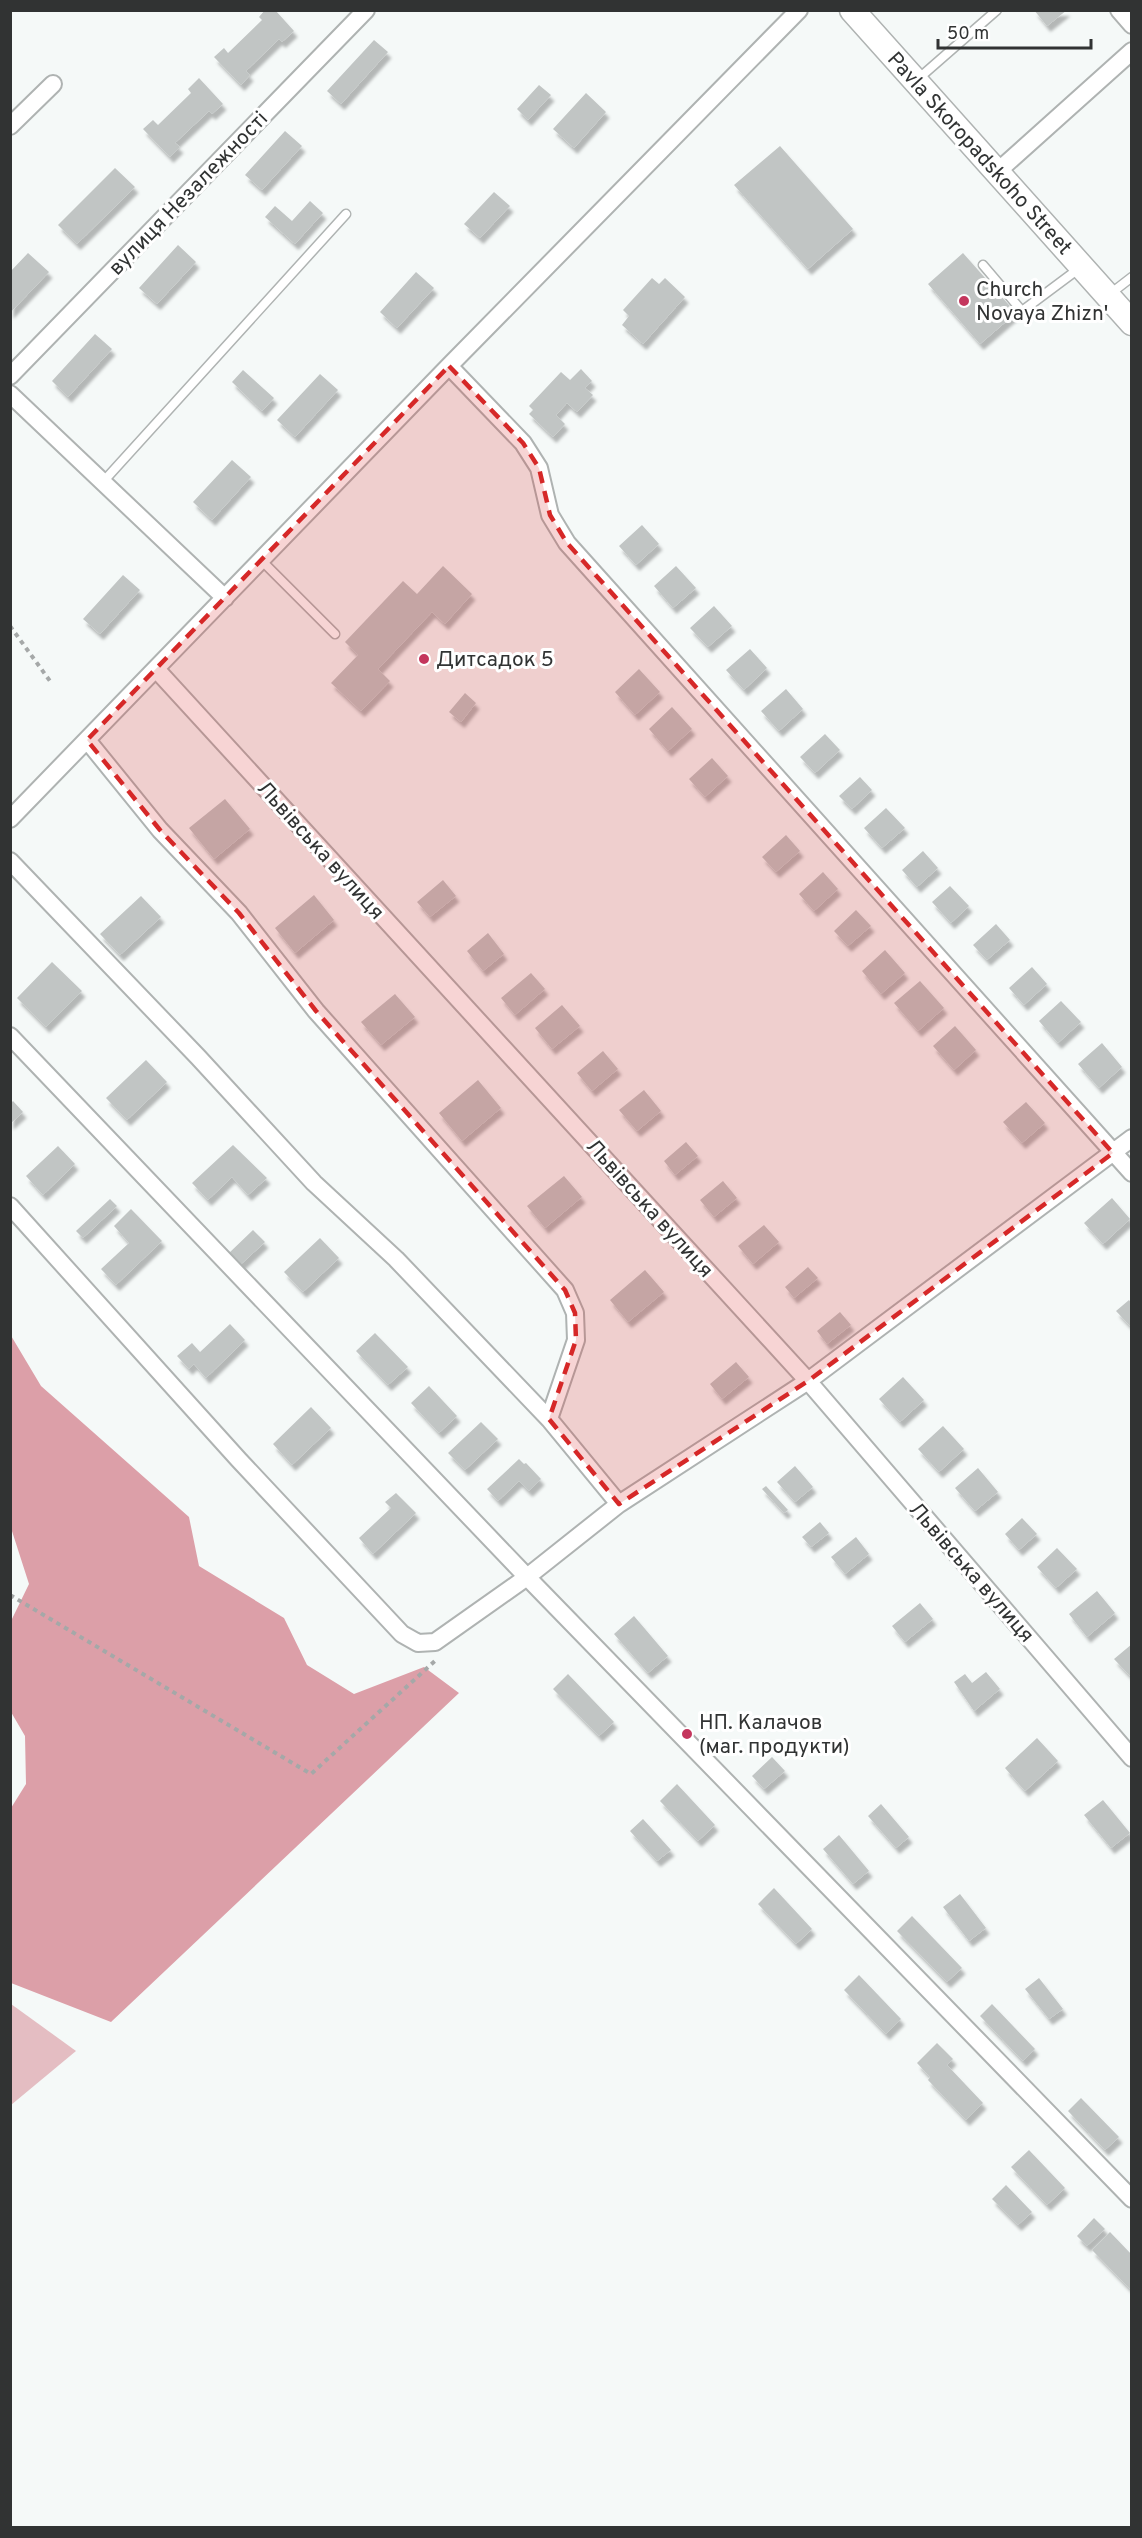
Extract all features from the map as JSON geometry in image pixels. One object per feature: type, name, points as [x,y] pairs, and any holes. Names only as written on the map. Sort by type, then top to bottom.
[{"type":"street","name":"вулиця Незалежності","points":[[10,376],[366,10]]},
{"type":"street","points":[[10,819],[449,366],[799,10]]},
{"type":"street","name":"Pavla Skoropadskoho Street","points":[[852,10],[1131,323]]},
{"type":"street","points":[[1119,10],[1131,25]]},
{"type":"street","points":[[997,172],[1131,51]]},
{"type":"street","points":[[10,126],[53,84]]},
{"type":"street","points":[[449,366],[524,443],[539,468],[550,515],[567,543],[1131,1173]]},
{"type":"street","points":[[10,394],[225,598]]},
{"type":"street","name":"Львівська вулиця","points":[[156,669],[808,1382],[1131,1758]]},
{"type":"street","points":[[87,740],[160,830],[239,914],[316,1011],[565,1290],[575,1313],[576,1340],[549,1419]]},
{"type":"street","points":[[10,861],[314,1183],[396,1259],[549,1419],[619,1504]]},
{"type":"street","points":[[10,1036],[527,1577],[1131,2199]]},
{"type":"street","points":[[10,1206],[239,1460],[402,1634],[418,1643],[435,1642],[527,1577],[619,1504],[808,1382],[1131,1138]]},
{"type":"lane","points":[[915,81],[997,10]]},
{"type":"lane","points":[[102,483],[346,214]]},
{"type":"lane","points":[[983,265],[1022,311],[1081,267]]},
{"type":"lane","points":[[1108,297],[1131,276]]},
{"type":"lane","points":[[261,560],[335,634]]},
{"type":"path","points":[[10,626],[50,681]]},
{"type":"path","points":[[10,1595],[311,1774],[441,1656]]},
{"type":"highlighted area","points":[[449,366],[523,443],[539,468],[550,515],[567,543],[1113,1153],[808,1381],[619,1504],[549,1419],[576,1340],[575,1313],[565,1290],[316,1011],[239,913],[160,830],[87,740]]},
{"type":"shaded area","points":[[10,1334],[41,1386],[189,1517],[199,1566],[284,1618],[307,1665],[354,1694],[424,1667],[459,1693],[111,2022],[11,1983],[11,1808],[26,1784],[25,1736],[11,1712],[11,1621],[29,1584],[11,1528]]},
{"type":"shaded area","points":[[11,2004],[76,2051],[11,2105]]},
{"type":"building","points":[[265,10],[276,11],[294,31],[282,42],[279,39],[246,71],[250,75],[241,85],[214,57],[224,48],[228,53],[262,20],[259,17]]},
{"type":"building","points":[[1034,10],[1067,10],[1047,26]]},
{"type":"building","points":[[374,40],[388,52],[341,104],[327,91]]},
{"type":"building","points":[[199,78],[223,104],[212,114],[209,111],[175,143],[180,147],[170,157],[143,129],[153,120],[158,125],[191,93],[188,89]]},
{"type":"building","points":[[539,85],[551,95],[528,120],[517,109]]},
{"type":"building","points":[[586,93],[606,112],[574,148],[553,129]]},
{"type":"building","points":[[285,131],[302,146],[262,190],[245,175]]},
{"type":"building","points":[[780,146],[853,229],[808,269],[734,185]]},
{"type":"building","points":[[115,168],[135,187],[77,244],[58,225]]},
{"type":"building","points":[[494,192],[510,206],[480,238],[464,224]]},
{"type":"building","points":[[310,201],[323,213],[295,244],[265,217],[275,206],[292,221]]},
{"type":"building","points":[[178,245],[196,262],[157,304],[139,288]]},
{"type":"building","points":[[28,253],[49,272],[10,313],[10,272]]},
{"type":"building","points":[[963,253],[1016,313],[980,344],[928,284]]},
{"type":"building","points":[[416,272],[434,288],[397,328],[380,312]]},
{"type":"building","points":[[652,278],[659,284],[665,278],[685,297],[643,344],[622,325],[629,316],[623,310]]},
{"type":"building","points":[[95,334],[112,349],[68,397],[52,381]]},
{"type":"building","points":[[581,369],[592,381],[585,388],[593,395],[577,412],[567,403],[556,415],[565,424],[553,437],[529,414],[533,410],[529,406],[561,372],[570,380]]},
{"type":"building","points":[[243,370],[274,398],[262,411],[232,382]]},
{"type":"building","points":[[320,374],[338,390],[295,437],[277,420]]},
{"type":"building","points":[[232,460],[251,477],[212,520],[193,502]]},
{"type":"building","points":[[642,525],[659,544],[636,565],[619,546]]},
{"type":"building","points":[[443,566],[472,594],[445,624],[432,612],[378,669],[390,681],[361,711],[331,683],[358,655],[345,642],[403,581],[417,594]]},
{"type":"building","points":[[676,566],[696,588],[673,608],[654,586]]},
{"type":"building","points":[[123,575],[140,590],[100,634],[83,619]]},
{"type":"building","points":[[714,606],[732,626],[708,647],[690,628]]},
{"type":"building","points":[[750,649],[767,668],[744,690],[726,670]]},
{"type":"building","points":[[639,669],[660,692],[635,715],[615,692]]},
{"type":"building","points":[[786,689],[803,709],[779,731],[761,711]]},
{"type":"building","points":[[465,693],[476,703],[461,722],[449,712]]},
{"type":"building","points":[[672,707],[692,729],[668,751],[649,729]]},
{"type":"building","points":[[825,734],[840,750],[815,773],[800,757]]},
{"type":"building","points":[[712,758],[728,776],[705,797],[689,779]]},
{"type":"building","points":[[860,777],[872,790],[852,809],[839,796]]},
{"type":"building","points":[[225,799],[250,829],[214,859],[189,828]]},
{"type":"building","points":[[886,808],[905,828],[882,848],[864,828]]},
{"type":"building","points":[[786,835],[800,851],[776,872],[762,857]]},
{"type":"building","points":[[923,851],[938,868],[917,887],[902,870]]},
{"type":"building","points":[[823,872],[838,889],[814,911],[799,894]]},
{"type":"building","points":[[443,880],[456,896],[430,917],[417,902]]},
{"type":"building","points":[[950,886],[969,906],[951,923],[932,902]]},
{"type":"building","points":[[314,895],[334,920],[295,953],[275,928]]},
{"type":"building","points":[[141,896],[161,917],[120,955],[100,934]]},
{"type":"building","points":[[856,910],[871,926],[848,946],[834,931]]},
{"type":"building","points":[[996,924],[1010,940],[987,960],[973,945]]},
{"type":"building","points":[[488,933],[504,954],[483,971],[467,951]]},
{"type":"building","points":[[885,950],[905,973],[881,994],[862,971]]},
{"type":"building","points":[[52,962],[82,991],[46,1027],[17,998]]},
{"type":"building","points":[[1032,967],[1047,984],[1024,1005],[1009,988]]},
{"type":"building","points":[[531,973],[545,989],[515,1015],[501,998]]},
{"type":"building","points":[[920,981],[944,1008],[918,1031],[894,1003]]},
{"type":"building","points":[[395,994],[415,1017],[381,1045],[361,1022]]},
{"type":"building","points":[[1061,1001],[1081,1022],[1058,1043],[1039,1021]]},
{"type":"building","points":[[562,1005],[580,1026],[552,1049],[535,1028]]},
{"type":"building","points":[[955,1026],[976,1050],[954,1070],[933,1046]]},
{"type":"building","points":[[1102,1043],[1122,1067],[1099,1088],[1078,1064]]},
{"type":"building","points":[[603,1051],[618,1069],[592,1091],[577,1073]]},
{"type":"building","points":[[146,1060],[167,1082],[127,1120],[106,1098]]},
{"type":"building","points":[[478,1080],[501,1108],[462,1141],[439,1113]]},
{"type":"building","points":[[644,1090],[661,1111],[637,1131],[619,1110]]},
{"type":"building","points":[[13,1101],[23,1112],[10,1124],[10,1104]]},
{"type":"building","points":[[1026,1102],[1045,1123],[1022,1143],[1003,1122]]},
{"type":"building","points":[[686,1142],[698,1156],[675,1175],[664,1161]]},
{"type":"building","points":[[233,1145],[267,1178],[248,1195],[232,1177],[208,1200],[192,1183]]},
{"type":"building","points":[[58,1146],[75,1164],[43,1195],[26,1176]]},
{"type":"building","points":[[564,1176],[582,1197],[545,1228],[527,1206]]},
{"type":"building","points":[[723,1181],[737,1198],[714,1217],[700,1200]]},
{"type":"building","points":[[1112,1198],[1130,1219],[1103,1244],[1084,1223]]},
{"type":"building","points":[[110,1199],[117,1206],[83,1238],[76,1231]]},
{"type":"building","points":[[131,1209],[162,1241],[116,1285],[101,1269],[129,1243],[114,1226]]},
{"type":"building","points":[[764,1225],[779,1242],[753,1264],[738,1246]]},
{"type":"building","points":[[253,1230],[265,1242],[239,1266],[228,1254]]},
{"type":"building","points":[[320,1238],[339,1258],[303,1292],[284,1272]]},
{"type":"building","points":[[808,1267],[818,1278],[794,1298],[785,1287]]},
{"type":"building","points":[[645,1270],[664,1292],[628,1322],[610,1300]]},
{"type":"building","points":[[1129,1300],[1132,1304],[1132,1328],[1116,1311]]},
{"type":"building","points":[[840,1312],[851,1325],[827,1344],[817,1331]]},
{"type":"building","points":[[230,1324],[245,1340],[206,1378],[194,1364],[189,1369],[177,1356],[192,1343],[200,1352]]},
{"type":"building","points":[[375,1333],[408,1367],[388,1385],[356,1351]]},
{"type":"building","points":[[736,1362],[749,1377],[722,1399],[710,1384]]},
{"type":"building","points":[[903,1377],[924,1400],[900,1422],[879,1399]]},
{"type":"building","points":[[429,1386],[457,1416],[439,1433],[411,1403]]},
{"type":"building","points":[[311,1407],[331,1428],[292,1465],[273,1444]]},
{"type":"building","points":[[481,1422],[498,1439],[465,1470],[448,1453]]},
{"type":"building","points":[[943,1426],[964,1449],[939,1472],[918,1449]]},
{"type":"building","points":[[519,1459],[541,1479],[529,1491],[519,1481],[498,1501],[487,1489]]},
{"type":"building","points":[[795,1466],[813,1487],[795,1502],[777,1482]]},
{"type":"building","points":[[978,1468],[998,1492],[975,1511],[955,1488]]},
{"type":"building","points":[[766,1486],[788,1510],[784,1513],[762,1489]]},
{"type":"building","points":[[396,1493],[416,1513],[373,1554],[359,1538],[391,1508],[385,1502]]},
{"type":"building","points":[[1022,1518],[1037,1534],[1019,1550],[1005,1534]]},
{"type":"building","points":[[820,1522],[829,1533],[811,1547],[802,1537]]},
{"type":"building","points":[[856,1537],[869,1554],[845,1574],[831,1557]]},
{"type":"building","points":[[1057,1548],[1077,1569],[1056,1588],[1037,1567]]},
{"type":"building","points":[[1097,1591],[1115,1613],[1087,1637],[1069,1614]]},
{"type":"building","points":[[920,1603],[933,1619],[905,1642],[892,1626]]},
{"type":"building","points":[[634,1616],[668,1656],[648,1673],[614,1634]]},
{"type":"building","points":[[1132,1644],[1132,1678],[1114,1659]]},
{"type":"building","points":[[986,1672],[1000,1689],[974,1711],[954,1682],[965,1674],[972,1683]]},
{"type":"building","points":[[568,1674],[614,1722],[599,1736],[553,1689]]},
{"type":"building","points":[[1037,1738],[1058,1761],[1025,1791],[1005,1768]]},
{"type":"building","points":[[772,1757],[785,1771],[764,1789],[752,1776]]},
{"type":"building","points":[[677,1784],[715,1825],[698,1841],[660,1801]]},
{"type":"building","points":[[1103,1800],[1130,1833],[1111,1848],[1084,1815]]},
{"type":"building","points":[[881,1804],[909,1837],[896,1848],[868,1816]]},
{"type":"building","points":[[643,1819],[671,1850],[657,1861],[630,1831]]},
{"type":"building","points":[[839,1835],[869,1871],[853,1884],[823,1849]]},
{"type":"building","points":[[774,1888],[812,1929],[796,1944],[758,1904]]},
{"type":"building","points":[[960,1894],[986,1928],[969,1941],[943,1907]]},
{"type":"building","points":[[912,1916],[962,1968],[947,1982],[897,1931]]},
{"type":"building","points":[[859,1975],[901,2019],[886,2034],[844,1990]]},
{"type":"building","points":[[1039,1978],[1063,2009],[1049,2019],[1025,1989]]},
{"type":"building","points":[[992,2004],[1035,2049],[1023,2061],[980,2016]]},
{"type":"building","points":[[937,2043],[953,2059],[947,2065],[983,2103],[966,2120],[928,2080],[930,2077],[917,2063]]},
{"type":"building","points":[[1081,2098],[1119,2137],[1105,2150],[1068,2111]]},
{"type":"building","points":[[1029,2150],[1065,2188],[1047,2205],[1011,2167]]},
{"type":"building","points":[[1006,2185],[1032,2212],[1018,2225],[992,2199]]},
{"type":"building","points":[[1094,2218],[1105,2229],[1087,2246],[1077,2236]]},
{"type":"building","points":[[1110,2232],[1132,2255],[1132,2291],[1092,2250]]},
{"type":"place","name":"Church Novaya Zhizn'","points":[[964,301]]},
{"type":"place","name":"Дитсадок 5","points":[[424,659]]},
{"type":"place","name":"НП. Калачов (маг. продукти)","points":[[687,1734]]}]
